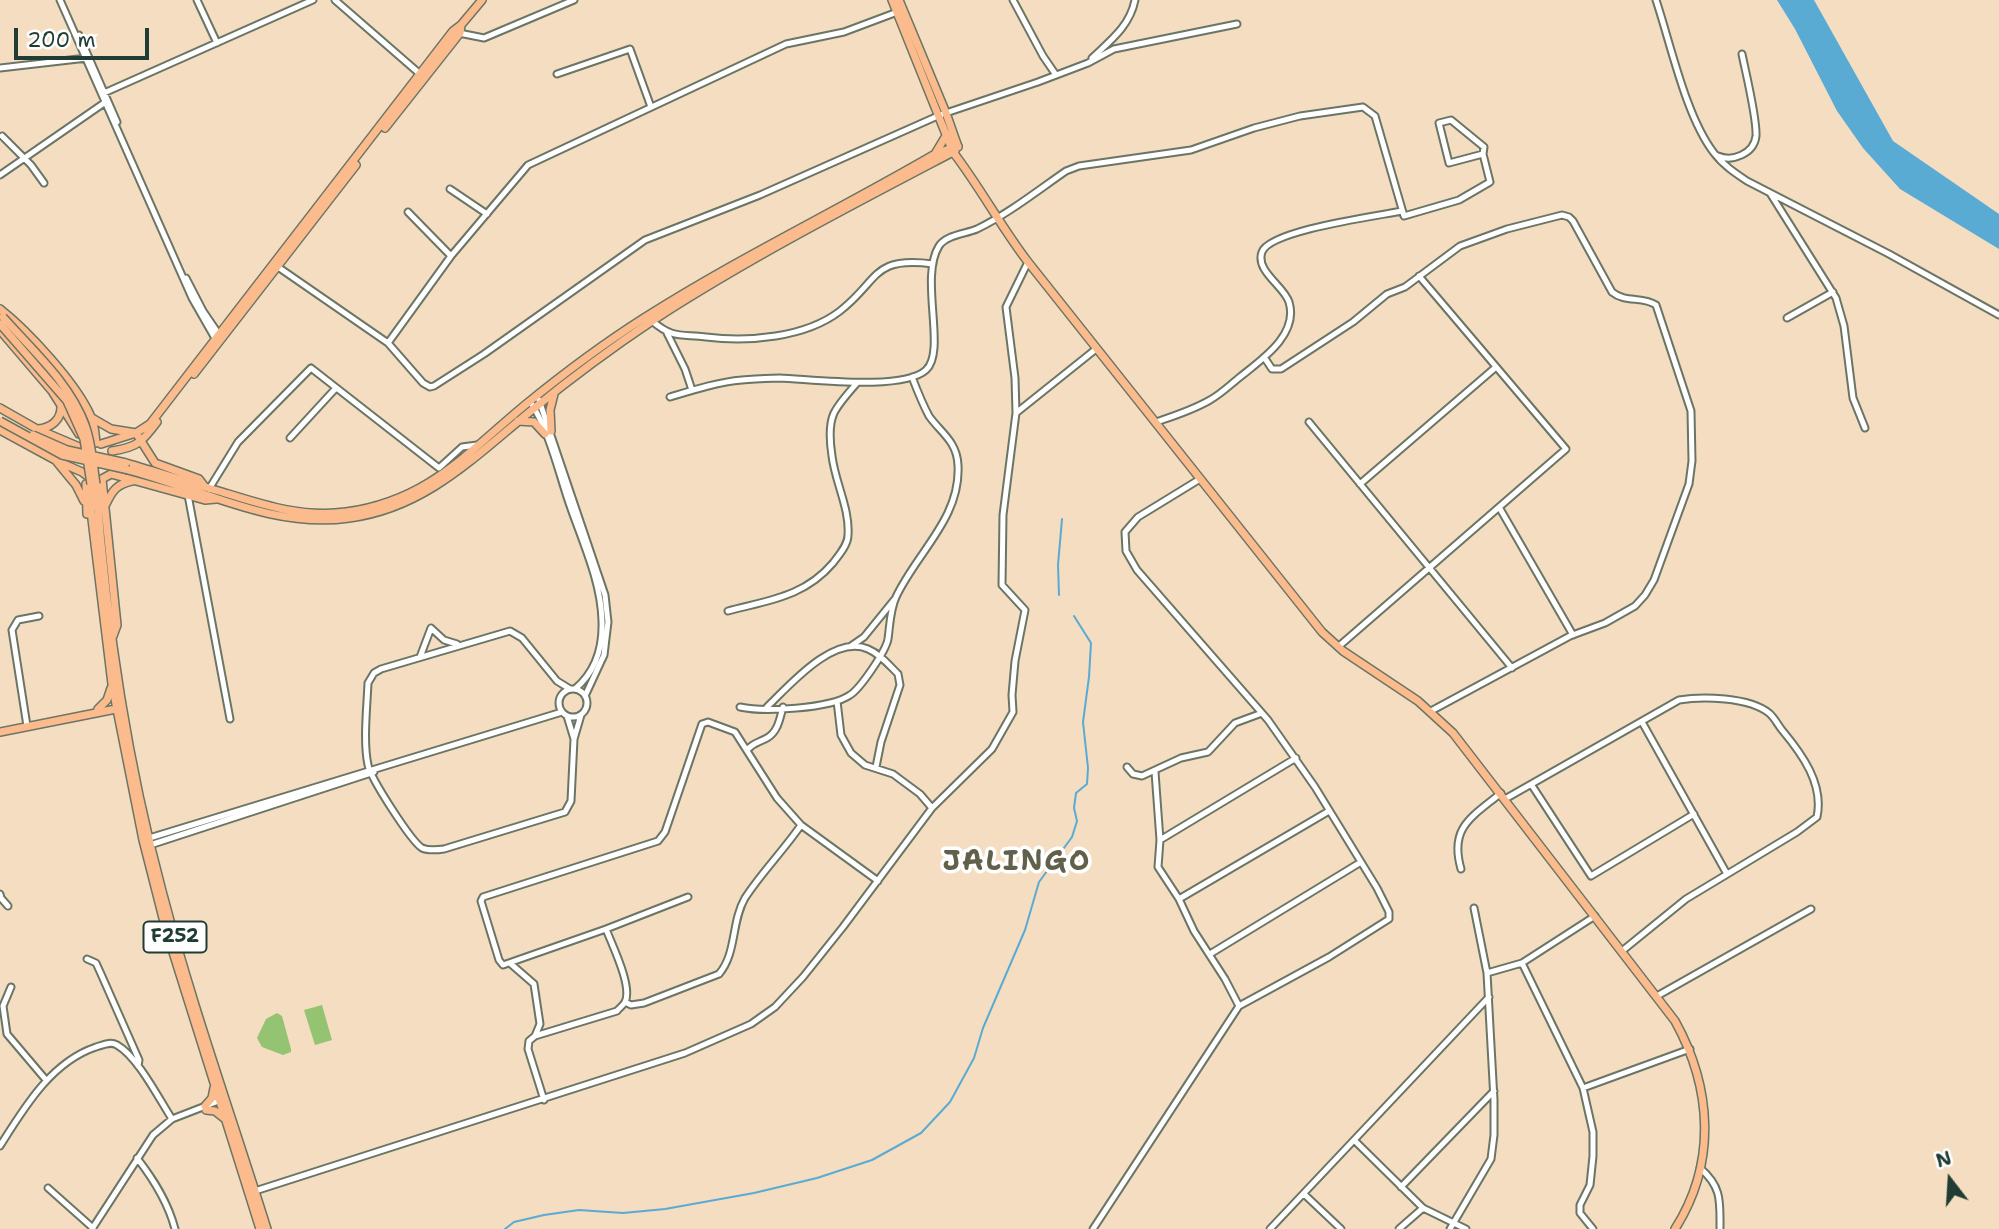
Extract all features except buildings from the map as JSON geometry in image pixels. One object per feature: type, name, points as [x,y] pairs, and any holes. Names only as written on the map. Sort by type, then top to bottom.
[{"type":"main road","points":[[0,408],[37,429],[85,448],[135,433],[150,424],[278,267],[482,0]]},
{"type":"main road","points":[[892,0],[900,11],[960,160],[996,218],[1028,262],[1306,613],[1338,647],[1431,711],[1463,744],[1675,1021],[1690,1049],[1705,1107],[1705,1137],[1700,1168],[1692,1196],[1675,1229]]},
{"type":"main road","points":[[899,0],[900,11]]},
{"type":"main road","points":[[98,444],[112,451],[127,449],[143,441],[420,74],[458,30]]},
{"type":"main road","points":[[943,114],[947,134],[956,149]]},
{"type":"main road","points":[[0,418],[62,455],[127,467],[264,506],[298,513],[332,514],[386,503],[422,488],[445,474],[536,402],[556,391],[652,321],[936,157],[947,134]]},
{"type":"main road","points":[[127,467],[218,499],[298,519],[350,518],[379,512],[438,486],[518,421],[583,359],[689,289],[936,157],[956,149]]},
{"type":"main road","points":[[936,157],[960,160]]},
{"type":"main road","points":[[1,316],[16,321],[68,381],[92,418],[98,444]]},
{"type":"main road","points":[[1,316],[67,401],[83,439],[106,505],[117,625],[109,638],[101,625],[84,474],[79,461],[85,448]]},
{"type":"main road","points":[[0,330],[61,403],[85,448]]},
{"type":"main road","points":[[548,433],[550,410],[556,391]]},
{"type":"main road","points":[[37,429],[45,429],[55,422],[61,414],[61,403]]},
{"type":"main road","points":[[92,418],[111,429],[135,433],[143,441],[148,455],[155,463],[199,479],[207,488]]},
{"type":"main road","points":[[518,421],[534,422],[548,433]]},
{"type":"main road","points":[[0,430],[96,482]]},
{"type":"main road","points":[[96,482],[111,474],[116,463],[112,451]]},
{"type":"main road","points":[[57,461],[76,485],[86,505]]},
{"type":"main road","points":[[111,474],[205,500],[218,499]]},
{"type":"main road","points":[[106,505],[113,490],[124,482],[136,480]]},
{"type":"main road","name":"F252","points":[[96,482],[91,511],[120,731],[166,930],[213,1080],[223,1101],[226,1120],[260,1229]]},
{"type":"main road","name":"F252","points":[[109,638],[147,843],[223,1101],[267,1229]]},
{"type":"main road","points":[[97,711],[107,700],[112,684]]},
{"type":"main road","points":[[0,732],[116,707]]},
{"type":"main road","points":[[97,711],[110,717],[120,731]]},
{"type":"main road","points":[[213,1080],[214,1095],[203,1109],[219,1114],[226,1120]]},
{"type":"street","points":[[62,0],[192,298],[218,339]]},
{"type":"street","points":[[197,0],[217,43]]},
{"type":"street","points":[[102,93],[313,0]]},
{"type":"street","points":[[335,0],[420,74]]},
{"type":"street","points":[[458,30],[484,38],[574,0]]},
{"type":"street","points":[[1013,0],[1056,75]]},
{"type":"street","points":[[1088,63],[1118,34],[1131,15],[1135,0]]},
{"type":"street","points":[[1656,0],[1697,127],[1715,155],[1732,171],[1999,315]]},
{"type":"street","points":[[388,343],[452,256],[527,166],[786,44],[844,32],[900,11]]},
{"type":"street","points":[[278,267],[388,343],[423,383],[434,386],[484,354],[645,240],[760,195],[943,114],[1088,63],[1114,49],[1237,24]]},
{"type":"street","points":[[557,74],[630,50],[651,107]]},
{"type":"street","points":[[1715,155],[1724,159],[1735,158],[1748,151],[1756,138],[1742,54]]},
{"type":"street","points":[[0,68],[87,58]]},
{"type":"street","points":[[0,175],[106,102]]},
{"type":"street","points":[[670,397],[738,380],[886,382],[926,371],[934,359],[931,300],[933,264],[940,244],[996,218],[1066,171],[1079,166],[1191,150],[1254,128],[1300,116],[1363,107],[1375,116],[1404,216],[1459,200],[1490,183],[1483,147],[1451,120],[1439,123],[1449,163],[1483,154]]},
{"type":"street","points":[[2,136],[44,183]]},
{"type":"street","points":[[450,189],[487,214]]},
{"type":"street","points":[[1768,190],[1833,292],[1844,326],[1853,398],[1865,428]]},
{"type":"street","points":[[1156,422],[1213,399],[1265,357],[1284,335],[1290,320],[1289,304],[1285,294],[1262,264],[1262,252],[1268,244],[1292,233],[1402,211]]},
{"type":"street","points":[[408,212],[452,256]]},
{"type":"street","points":[[1265,357],[1272,369],[1281,369],[1353,322],[1387,294],[1405,286],[1467,242],[1562,215],[1573,221],[1612,292],[1623,299],[1656,305],[1691,411],[1692,461],[1689,484],[1654,580],[1635,606],[1620,615],[1573,635],[1431,711]]},
{"type":"street","points":[[667,333],[733,340],[778,337],[810,326],[838,312],[876,272],[896,263],[915,261],[933,264]]},
{"type":"street","points":[[255,1191],[674,1057],[751,1024],[775,1007],[803,977],[932,808],[992,749],[1013,712],[1015,661],[1025,610],[1002,585],[1003,516],[1016,413],[1015,378],[1006,307],[1028,262]]},
{"type":"street","points":[[1338,647],[1566,449],[1419,276]]},
{"type":"street","points":[[1787,318],[1833,292]]},
{"type":"street","points":[[652,321],[667,333],[692,390]]},
{"type":"street","points":[[1016,413],[1096,349]]},
{"type":"street","points":[[1360,484],[1496,367]]},
{"type":"street","points":[[207,488],[238,442],[311,368],[439,468],[462,447],[481,444]]},
{"type":"street","points":[[765,708],[806,668],[864,637],[896,598],[949,514],[957,488],[958,462],[948,435],[931,419],[912,377]]},
{"type":"street","points":[[728,611],[806,588],[821,576],[841,553],[849,536],[833,466],[830,438],[834,414],[857,383]]},
{"type":"street","points":[[290,438],[336,388]]},
{"type":"street","points":[[536,402],[602,583],[607,607],[604,655],[585,696],[587,706],[581,715],[574,738],[570,807],[565,813],[444,849],[429,850],[417,843],[370,772],[367,754],[368,683],[370,677],[381,669],[510,631],[522,638],[557,681],[585,696]]},
{"type":"street","points":[[1309,422],[1512,667]]},
{"type":"street","points":[[548,433],[597,585],[601,608],[602,631],[590,675],[560,698]]},
{"type":"street","points":[[1093,1229],[1239,1006],[1329,957],[1389,919],[1389,912],[1361,862],[1296,758],[1262,713],[1137,570],[1126,551],[1125,532],[1138,517],[1200,479]]},
{"type":"street","points":[[188,495],[230,719]]},
{"type":"street","points":[[1499,507],[1573,635]]},
{"type":"street","points":[[740,707],[755,710],[818,706],[851,695],[888,642],[890,619],[896,598]]},
{"type":"street","points":[[26,726],[12,630],[18,620],[39,616]]},
{"type":"street","points":[[420,657],[431,628],[444,640],[460,645]]},
{"type":"street","points":[[850,646],[867,648],[898,674],[900,685],[881,742],[876,767]]},
{"type":"street","points":[[557,681],[564,714],[574,738]]},
{"type":"street","points":[[1461,869],[1457,854],[1461,828],[1503,796],[1531,784],[1679,700],[1695,697],[1718,698],[1755,706],[1769,713],[1805,757],[1817,794],[1819,808],[1816,817],[1797,832],[1686,899],[1622,951]]},
{"type":"street","points":[[837,701],[841,735],[851,753],[865,765],[893,774],[932,808]]},
{"type":"street","points":[[747,750],[755,741],[774,733],[783,707]]},
{"type":"street","points":[[1128,767],[1133,774],[1142,776],[1181,758],[1208,752],[1236,723],[1262,713]]},
{"type":"street","points":[[147,843],[379,769],[564,714],[574,718],[581,715]]},
{"type":"street","points":[[688,897],[503,965],[499,960],[481,901],[483,897],[658,841],[665,832],[702,724],[708,722],[735,732],[776,798],[801,825],[878,881]]},
{"type":"street","points":[[1642,722],[1727,874]]},
{"type":"street","points":[[1160,840],[1296,758]]},
{"type":"street","points":[[1155,772],[1160,840],[1157,866],[1179,899],[1194,931],[1239,1006]]},
{"type":"street","points":[[1531,784],[1591,876],[1693,814]]},
{"type":"street","points":[[1179,899],[1329,811]]},
{"type":"street","points":[[625,1002],[631,1005],[644,1003],[719,974],[727,965],[737,916],[745,898],[801,825]]},
{"type":"street","points":[[1210,954],[1361,862]]},
{"type":"street","points":[[0,894],[8,906]]},
{"type":"street","points":[[1450,1229],[1491,1158],[1494,1135],[1487,973],[1474,908]]},
{"type":"street","points":[[1657,996],[1811,909]]},
{"type":"street","points":[[1487,973],[1522,963],[1595,916]]},
{"type":"street","points":[[544,1100],[527,1049],[528,1041],[536,1036],[617,1011],[625,1002],[627,991],[606,929]]},
{"type":"street","points":[[87,959],[96,963],[137,1054],[138,1066]]},
{"type":"street","points":[[1522,963],[1583,1088],[1593,1132],[1593,1156],[1591,1185],[1580,1205],[1580,1213],[1594,1229]]},
{"type":"street","points":[[511,964],[534,984],[540,1024],[536,1036]]},
{"type":"street","points":[[11,987],[3,1006],[4,1034],[46,1080]]},
{"type":"street","points":[[1270,1229],[1489,998]]},
{"type":"street","points":[[0,1146],[46,1080],[85,1051],[107,1044],[119,1046],[138,1066],[172,1119]]},
{"type":"street","points":[[1583,1088],[1690,1049]]},
{"type":"street","points":[[1401,1187],[1494,1091]]},
{"type":"street","points":[[48,1188],[93,1228],[153,1135],[172,1119],[223,1101]]},
{"type":"street","points":[[1354,1140],[1423,1208],[1466,1229]]},
{"type":"street","points":[[137,1158],[160,1190],[175,1229]]},
{"type":"street","points":[[1700,1168],[1713,1180],[1720,1202],[1720,1229]]},
{"type":"street","points":[[1304,1194],[1341,1229]]},
{"type":"street","points":[[1399,1229],[1423,1208]]},
{"type":"green space","points":[[322,1005],[332,1040],[315,1045],[304,1010]]},
{"type":"green space","points":[[277,1013],[282,1016],[291,1049],[291,1052],[283,1055],[262,1047],[257,1038],[266,1019]]},
{"type":"water","points":[[1777,0],[1814,0],[1893,141],[1999,214],[1999,249],[1900,189],[1863,148],[1837,111]]},
{"type":"waterway","points":[[1059,595],[1058,565],[1062,519]]},
{"type":"waterway","points":[[505,1229],[514,1222],[544,1215],[579,1210],[623,1213],[665,1209],[754,1193],[817,1178],[872,1160],[921,1133],[950,1102],[974,1058],[983,1028],[1025,930],[1039,882],[1072,837],[1077,821],[1074,808],[1076,793],[1087,784],[1083,722],[1091,643],[1074,616]]},
{"type":"district","name":"JALINGO","points":[[1017,863]]}]
